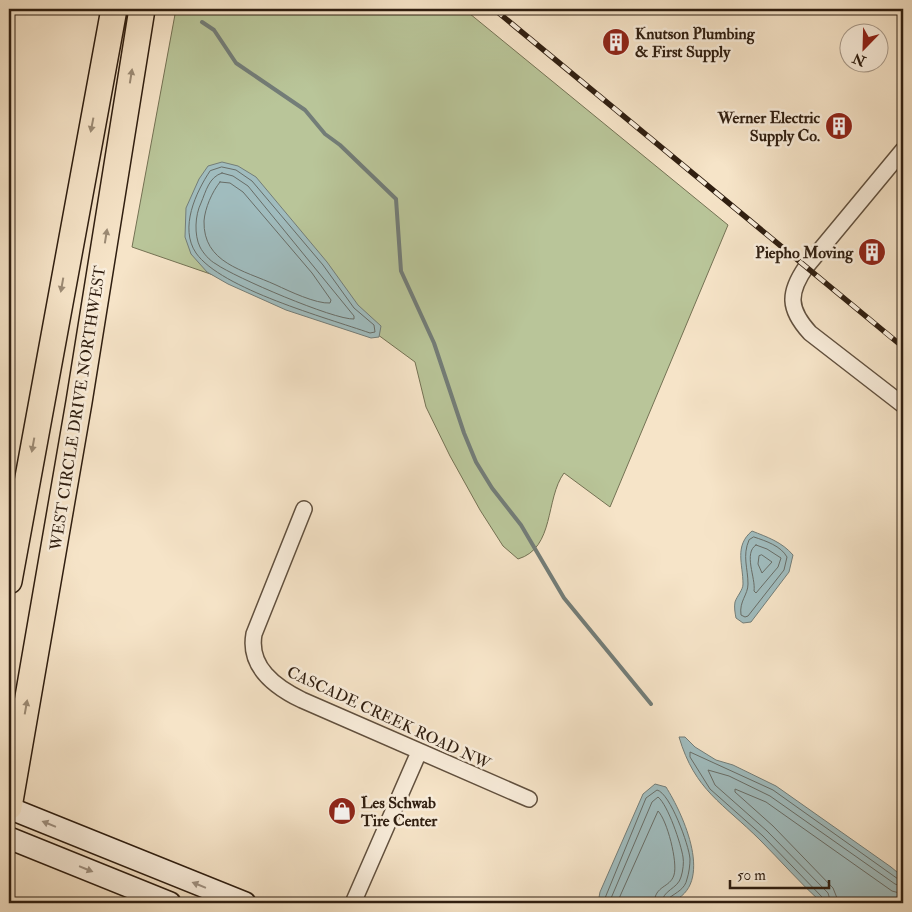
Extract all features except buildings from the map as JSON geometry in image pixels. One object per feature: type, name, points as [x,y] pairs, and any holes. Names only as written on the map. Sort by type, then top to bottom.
[{"type":"main road","name":"WEST CIRCLE DRIVE NORTHWEST","points":[[9,582],[114,9]]},
{"type":"main road","name":"WEST CIRCLE DRIVE NORTHWEST","points":[[9,808],[79,402],[142,9]]},
{"type":"street","points":[[903,150],[806,267],[796,282],[792,302],[801,323],[810,333],[903,405]]},
{"type":"street","name":"CASCADE CREEK ROAD NW","points":[[304,509],[257,621],[252,644],[257,664],[276,686],[288,693],[529,799]]},
{"type":"street","points":[[353,903],[419,752]]},
{"type":"street","points":[[9,808],[244,903]]},
{"type":"street","points":[[9,838],[170,903]]},
{"type":"green space","points":[[176,9],[464,9],[728,225],[610,507],[564,473],[554,496],[544,534],[538,545],[530,553],[518,559],[503,546],[480,510],[450,456],[426,407],[415,362],[370,329],[132,247]]},
{"type":"water","points":[[222,162],[238,166],[256,177],[327,262],[358,305],[381,326],[379,337],[371,338],[286,310],[228,284],[207,272],[191,254],[185,237],[186,208],[199,179],[208,166]]},
{"type":"water","points":[[752,531],[779,543],[793,555],[789,572],[751,622],[743,623],[736,618],[735,604],[743,586],[741,549],[746,537]]},
{"type":"water","points":[[679,737],[685,737],[695,747],[716,760],[733,765],[776,786],[891,867],[903,877],[903,903],[822,903],[702,784],[693,771]]},
{"type":"water","points":[[655,784],[666,787],[687,831],[694,865],[692,881],[684,893],[671,902],[646,905],[598,903],[600,892],[643,794]]},
{"type":"waterway","points":[[202,22],[214,30],[236,63],[305,110],[325,134],[340,145],[396,199],[401,271],[434,343],[464,433],[476,462],[492,488],[521,525],[564,598],[651,704]]},
{"type":"railway","points":[[494,9],[903,347]]},
{"type":"place","name":"Knutson Plumbing & First Supply","points":[[616,42]]},
{"type":"place","name":"Werner Electric Supply Co.","points":[[839,126]]},
{"type":"place","name":"Piepho Moving","points":[[872,252]]},
{"type":"place","name":"Les Schwab Tire Center","points":[[342,811]]}]
